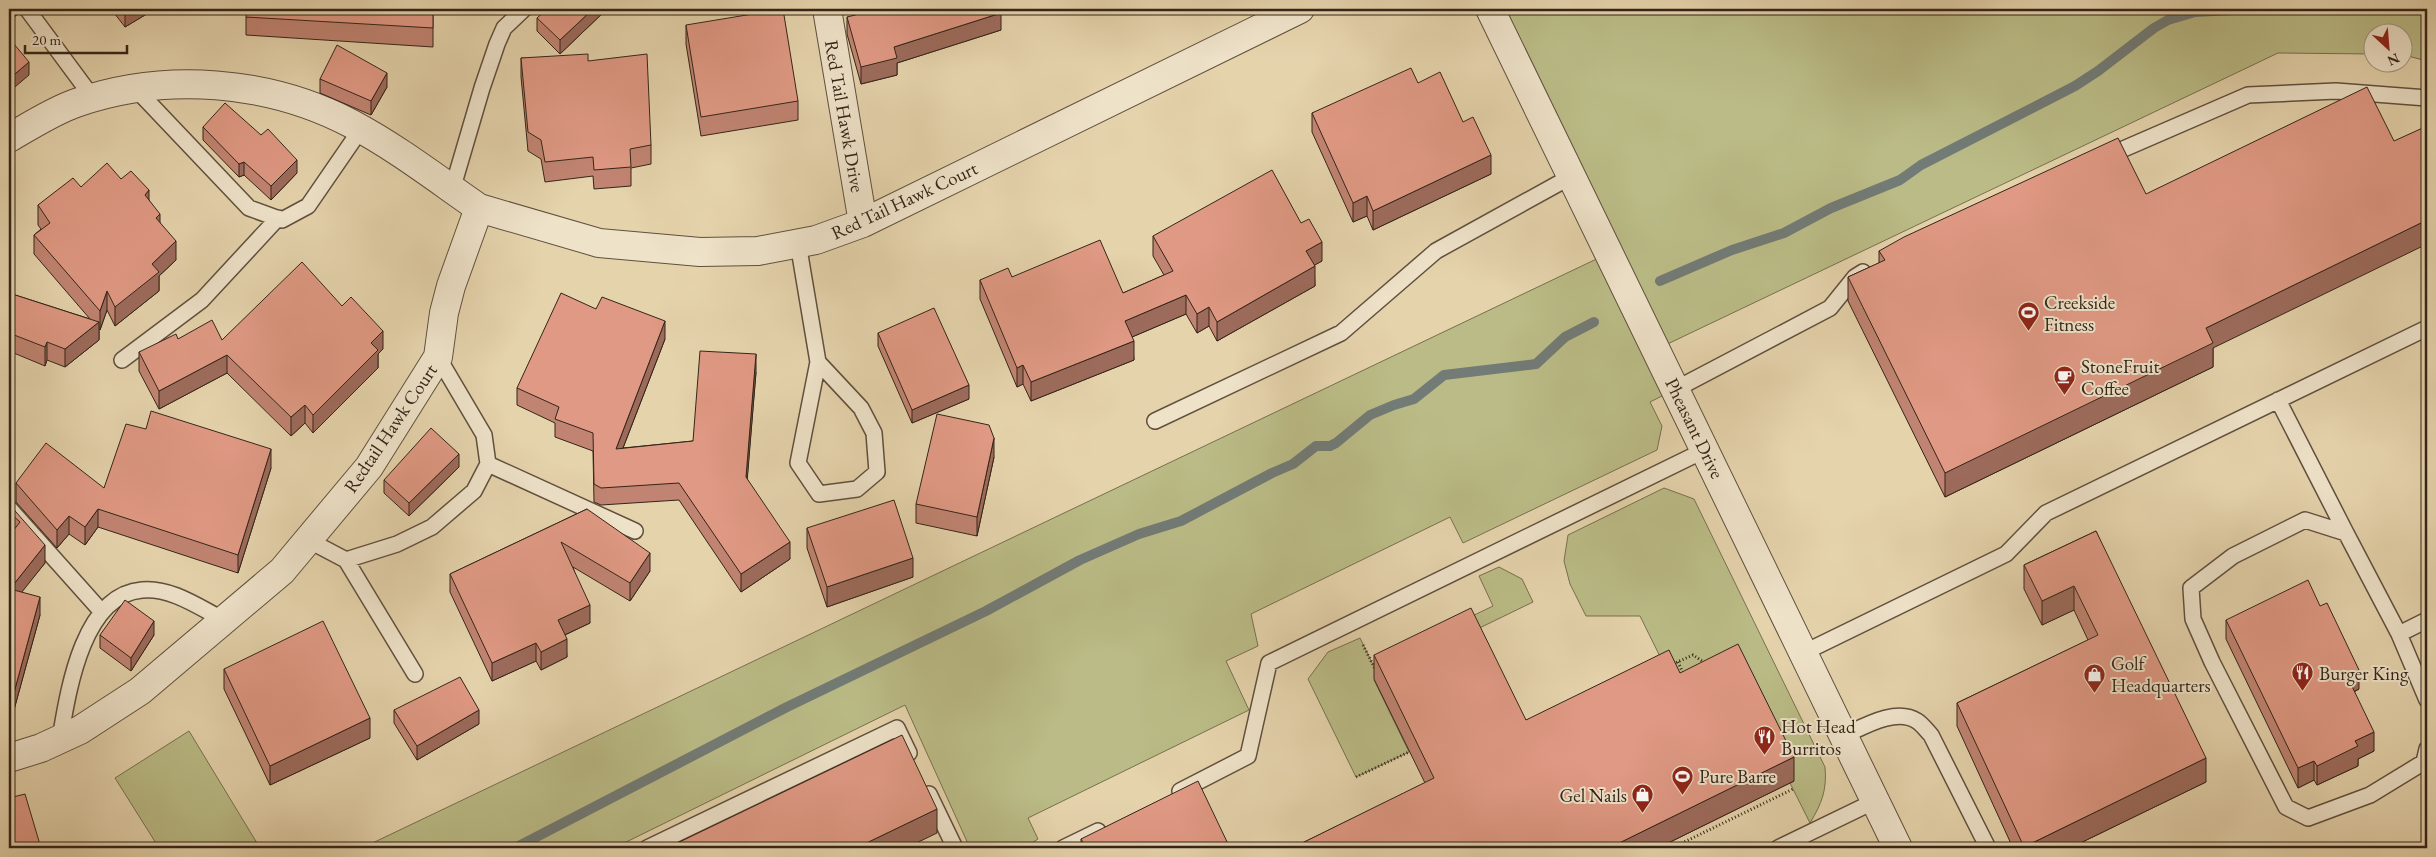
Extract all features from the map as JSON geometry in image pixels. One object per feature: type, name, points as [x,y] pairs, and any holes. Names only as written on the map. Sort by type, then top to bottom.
[{"type":"street","name":"Red Tail Hawk Drive","points":[[827,9],[863,223]]},
{"type":"street","name":"Red Tail Hawk Court","points":[[479,208],[599,243],[729,253],[758,251],[816,240],[863,223],[1300,9]]},
{"type":"street","name":"Pheasant Drive","points":[[1490,9],[1898,848]]},
{"type":"street","points":[[9,138],[75,103],[135,88],[174,83],[252,91],[293,100],[324,111],[361,129],[479,208]]},
{"type":"street","name":"Redtail Hawk Court","points":[[9,758],[60,740],[80,730],[140,691],[282,570],[308,540],[369,467],[438,357],[444,313],[451,286],[479,208]]},
{"type":"lane","points":[[27,9],[93,98]]},
{"type":"lane","points":[[452,190],[497,44],[504,28],[524,9]]},
{"type":"lane","points":[[135,88],[249,208],[282,220],[308,206],[361,129]]},
{"type":"lane","points":[[2087,166],[2248,94],[2336,90],[2427,98]]},
{"type":"lane","points":[[1155,421],[1341,333],[1436,251],[1572,176]]},
{"type":"lane","points":[[122,360],[202,300],[278,218]]},
{"type":"lane","points":[[798,243],[818,362],[798,463],[819,494],[857,489],[877,472],[874,433],[861,408],[818,362]]},
{"type":"lane","points":[[1676,389],[1830,308],[1855,277],[1877,265]]},
{"type":"lane","points":[[1803,653],[2006,554],[2046,513],[2427,328]]},
{"type":"lane","points":[[346,560],[397,544],[432,527],[474,491],[488,464],[484,435],[438,357]]},
{"type":"lane","points":[[2278,400],[2399,634],[2427,700]]},
{"type":"lane","points":[[1169,796],[1248,756],[1269,663],[1705,450]]},
{"type":"lane","points":[[488,464],[635,531]]},
{"type":"lane","points":[[9,508],[100,611]]},
{"type":"lane","points":[[2346,532],[2305,520],[2233,556],[2191,588],[2193,619],[2212,662],[2286,807],[2308,818],[2370,795],[2424,762],[2427,749]]},
{"type":"lane","points":[[308,540],[346,560],[415,674]]},
{"type":"lane","points":[[60,740],[69,684],[100,611],[118,597],[143,590],[168,593],[224,620]]},
{"type":"lane","points":[[2399,634],[2427,620]]},
{"type":"lane","points":[[1843,736],[1885,718],[1907,717],[1918,721],[1931,735],[1988,848]]},
{"type":"lane","points":[[647,848],[897,728],[914,763]]},
{"type":"lane","points":[[922,780],[955,848]]},
{"type":"lane","points":[[1778,848],[1793,845],[1875,801]]},
{"type":"lane","points":[[1063,848],[1108,826]]},
{"type":"path","points":[[1352,622],[1379,677]]},
{"type":"path","points":[[1666,668],[1693,655],[1706,664]]},
{"type":"path","points":[[1678,662],[1685,676]]},
{"type":"path","points":[[1356,777],[1409,752]]},
{"type":"path","points":[[1672,848],[1793,789]]},
{"type":"green space","points":[[1490,9],[2427,9],[2427,61],[2414,58],[2414,22],[2364,22],[2364,54],[2278,53],[1657,349],[1676,389],[1650,402],[1662,426],[1657,450],[1463,543],[1450,517],[1251,614],[1258,646],[1226,661],[1249,710],[1028,818],[1038,839],[1024,848],[970,848],[905,705],[614,848],[362,848],[1609,253]]},
{"type":"green space","points":[[1664,488],[1694,499],[1825,767],[1823,796],[1810,823],[1790,783],[1794,781],[1680,697],[1640,616],[1586,616],[1570,584],[1564,561],[1568,535]]},
{"type":"green space","points":[[1499,567],[1522,579],[1533,602],[1391,671],[1385,658],[1493,606],[1479,576]]},
{"type":"green space","points":[[1360,638],[1379,677],[1374,680],[1409,752],[1356,777],[1308,679],[1328,652]]},
{"type":"green space","points":[[189,731],[260,848],[159,848],[115,778]]},
{"type":"building","points":[[247,9],[433,9],[433,28],[246,17]]},
{"type":"building","points":[[547,9],[593,9],[560,40],[537,18]]},
{"type":"building","points":[[783,9],[798,101],[701,117],[686,25]]},
{"type":"building","points":[[879,9],[1000,9],[1001,13],[894,47],[897,58],[861,67],[847,17]]},
{"type":"building","points":[[9,38],[29,62],[9,79]]},
{"type":"building","points":[[337,45],[387,73],[371,101],[320,79]]},
{"type":"building","points":[[588,54],[588,61],[647,54],[651,145],[630,149],[631,167],[594,170],[593,157],[545,162],[541,140],[528,132],[521,58]]},
{"type":"building","points":[[1411,68],[1418,83],[1440,72],[1463,122],[1473,117],[1491,155],[1373,211],[1367,196],[1353,203],[1312,113]]},
{"type":"building","points":[[2367,87],[2394,141],[2427,126],[2427,220],[2206,328],[2213,343],[1945,473],[1848,277],[1885,260],[1879,251],[1904,237],[2118,138],[2146,194]]},
{"type":"building","points":[[225,103],[261,135],[268,129],[297,160],[271,186],[244,162],[239,164],[203,127]]},
{"type":"building","points":[[107,163],[121,179],[131,171],[149,190],[145,195],[160,214],[156,218],[176,241],[152,264],[159,272],[115,307],[107,291],[100,311],[34,235],[50,223],[38,205],[73,178],[81,187]]},
{"type":"building","points":[[1272,170],[1301,223],[1309,219],[1322,242],[1306,251],[1315,266],[1217,322],[1209,307],[1197,314],[1186,295],[1125,321],[1134,341],[1031,382],[1023,365],[1017,368],[980,280],[1008,268],[1012,277],[1100,240],[1123,293],[1173,271],[1153,236]]},
{"type":"building","points":[[302,262],[342,306],[351,297],[383,331],[371,343],[378,350],[313,415],[305,405],[291,417],[227,355],[159,391],[139,352],[176,334],[178,339],[212,320],[222,340]]},
{"type":"building","points":[[9,293],[99,322],[65,349],[47,342],[45,347],[9,333]]},
{"type":"building","points":[[561,293],[596,309],[602,297],[665,321],[616,449],[693,441],[700,351],[756,354],[746,477],[790,542],[741,574],[679,483],[601,488],[594,484],[593,433],[555,419],[559,407],[517,388]]},
{"type":"building","points":[[934,308],[969,385],[912,410],[878,333]]},
{"type":"building","points":[[151,411],[271,449],[238,555],[98,509],[85,527],[69,516],[57,530],[16,483],[46,443],[104,488],[126,424],[146,429]]},
{"type":"building","points":[[937,414],[989,425],[994,438],[977,517],[916,504]]},
{"type":"building","points":[[431,428],[459,454],[409,503],[384,480]]},
{"type":"building","points":[[894,500],[913,558],[827,587],[807,528]]},
{"type":"building","points":[[9,504],[45,545],[10,589],[40,597],[12,700],[9,699],[9,536],[20,522],[9,512]]},
{"type":"building","points":[[587,509],[650,553],[630,583],[561,542],[590,605],[558,620],[567,639],[541,652],[536,643],[492,663],[450,574]]},
{"type":"building","name":"Golf Headquarters","points":[[2096,531],[2206,758],[2024,847],[1957,703],[2098,635],[2074,586],[2042,601],[2024,565]]},
{"type":"building","name":"Burger King","points":[[2308,580],[2320,606],[2327,603],[2359,670],[2347,676],[2374,732],[2355,741],[2358,746],[2317,766],[2314,761],[2298,768],[2226,620]]},
{"type":"building","points":[[125,600],[154,621],[131,658],[100,635]]},
{"type":"building","points":[[1471,608],[1526,720],[1669,650],[1680,673],[1738,644],[1794,757],[1609,848],[1292,848],[1434,778],[1374,655]]},
{"type":"building","points":[[323,621],[370,718],[270,766],[224,669]]},
{"type":"building","points":[[460,677],[479,710],[417,746],[394,710]]},
{"type":"building","points":[[902,735],[937,809],[856,848],[667,848]]},
{"type":"building","points":[[1198,781],[1230,848],[1086,848],[1081,839]]},
{"type":"building","points":[[25,794],[41,848],[9,848],[9,798]]},
{"type":"waterway","points":[[1660,281],[1732,250],[1784,233],[1831,208],[1900,180],[1921,165],[2075,86],[2098,71],[2154,28],[2168,20],[2195,12],[2252,9]]},
{"type":"waterway","points":[[2314,9],[2329,9]]},
{"type":"waterway","points":[[515,848],[787,707],[986,611],[1080,560],[1139,534],[1181,521],[1272,473],[1293,464],[1316,446],[1330,446],[1336,443],[1370,415],[1414,399],[1444,375],[1536,364],[1565,337],[1594,322]]},
{"type":"place","name":"Creekside Fitness","points":[[2028,332]]},
{"type":"place","name":"StoneFruit Coffee","points":[[2065,396]]},
{"type":"place","name":"Burger King","points":[[2303,692]]},
{"type":"place","name":"Golf Headquarters","points":[[2095,693]]},
{"type":"place","name":"Hot Head Burritos","points":[[1765,756]]},
{"type":"place","name":"Pure Barre","points":[[1683,795]]},
{"type":"place","name":"Gel Nails","points":[[1643,814]]}]
